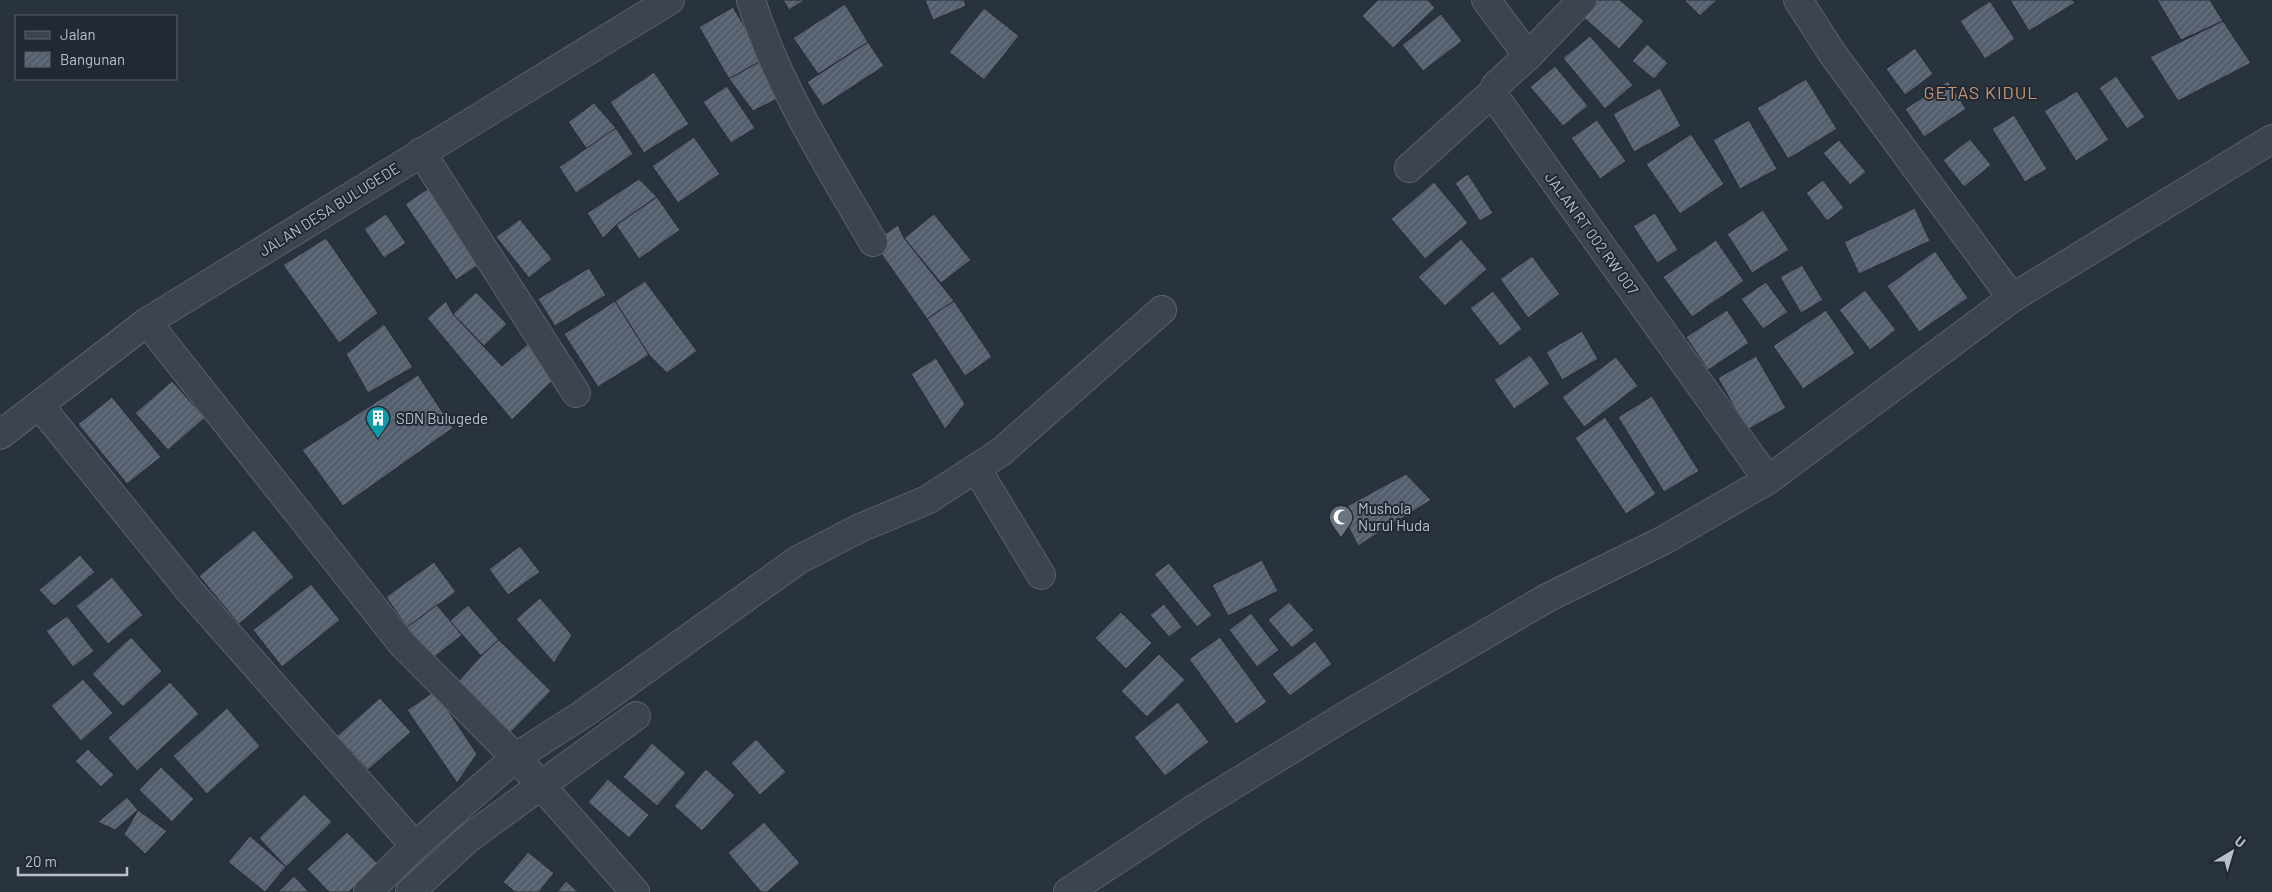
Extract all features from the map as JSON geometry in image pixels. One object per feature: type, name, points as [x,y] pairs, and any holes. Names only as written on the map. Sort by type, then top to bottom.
[{"type":"street","name":"JALAN DESA BULUGEDE","points":[[0,434],[40,406],[147,322],[670,0]]},
{"type":"street","points":[[751,0],[762,37],[799,114],[873,242]]},
{"type":"street","points":[[1487,0],[1522,46]]},
{"type":"street","points":[[1409,168],[1492,93],[1522,46],[1582,0]]},
{"type":"street","points":[[1798,0],[1832,53],[2012,298]]},
{"type":"street","name":"JALAN RT 002 RW 007","points":[[1492,93],[1768,480]]},
{"type":"street","points":[[1068,892],[1197,807],[1346,715],[1547,598],[1664,540],[1768,480],[2012,298],[2272,139]]},
{"type":"street","points":[[421,152],[576,393]]},
{"type":"street","points":[[410,892],[469,838],[583,714],[798,560],[860,528],[927,500],[983,480],[1001,452],[1162,310]]},
{"type":"street","points":[[147,322],[403,645],[529,771],[635,892]]},
{"type":"street","points":[[40,406],[189,590],[416,846]]},
{"type":"street","points":[[983,480],[1041,575]]},
{"type":"street","points":[[368,892],[416,846],[529,771],[636,716]]},
{"type":"building","points":[[783,0],[805,0],[789,10]]},
{"type":"building","points":[[925,0],[964,0],[966,6],[933,20]]},
{"type":"building","points":[[1378,0],[1428,0],[1435,8],[1393,48],[1362,16]]},
{"type":"building","points":[[1597,0],[1620,0],[1644,21],[1619,49],[1583,17]]},
{"type":"building","points":[[1684,0],[1717,0],[1700,16]]},
{"type":"building","points":[[2010,0],[2073,0],[2075,3],[2029,31]]},
{"type":"building","points":[[2157,0],[2210,0],[2223,21],[2181,40]]},
{"type":"building","points":[[1990,1],[2015,39],[1985,59],[1960,21]]},
{"type":"building","points":[[845,4],[868,42],[818,74],[793,38]]},
{"type":"building","points":[[733,7],[764,59],[729,79],[699,27]]},
{"type":"building","points":[[984,8],[1019,36],[984,80],[949,52]]},
{"type":"building","points":[[1441,14],[1462,41],[1423,71],[1402,45]]},
{"type":"building","points":[[2223,21],[2251,63],[2178,101],[2150,57]]},
{"type":"building","points":[[1590,36],[1633,85],[1605,109],[1563,58]]},
{"type":"building","points":[[868,42],[884,66],[823,106],[807,82]]},
{"type":"building","points":[[1647,44],[1668,63],[1654,79],[1632,61]]},
{"type":"building","points":[[1915,48],[1933,74],[1905,95],[1886,69]]},
{"type":"building","points":[[764,59],[783,96],[753,111],[729,79]]},
{"type":"building","points":[[1555,66],[1588,106],[1563,126],[1530,87]]},
{"type":"building","points":[[654,72],[689,124],[644,153],[610,102]]},
{"type":"building","points":[[2116,76],[2145,117],[2127,129],[2099,88]]},
{"type":"building","points":[[1806,79],[1837,129],[1788,159],[1757,108]]},
{"type":"building","points":[[1948,81],[1966,109],[1924,137],[1905,109]]},
{"type":"building","points":[[727,86],[755,128],[731,143],[703,102]]},
{"type":"building","points":[[1660,88],[1681,126],[1634,152],[1613,114]]},
{"type":"building","points":[[2077,91],[2109,140],[2076,161],[2044,111]]},
{"type":"building","points":[[594,103],[616,128],[588,151],[568,122]]},
{"type":"building","points":[[2014,115],[2047,169],[2025,182],[1992,129]]},
{"type":"building","points":[[1597,120],[1626,161],[1600,179],[1571,138]]},
{"type":"building","points":[[1749,120],[1777,169],[1740,189],[1713,140]]},
{"type":"building","points":[[616,128],[633,154],[576,193],[559,167]]},
{"type":"building","points":[[1691,134],[1724,184],[1680,214],[1646,164]]},
{"type":"building","points":[[694,137],[720,174],[678,203],[652,166]]},
{"type":"building","points":[[1970,139],[1991,165],[1964,187],[1943,160]]},
{"type":"building","points":[[1839,140],[1866,172],[1850,185],[1823,153]]},
{"type":"building","points":[[1468,174],[1493,213],[1480,221],[1455,183]]},
{"type":"building","points":[[639,179],[657,197],[616,225],[603,238],[587,213]]},
{"type":"building","points":[[1823,180],[1844,208],[1827,221],[1806,193]]},
{"type":"building","points":[[1434,182],[1468,223],[1425,259],[1391,219]]},
{"type":"building","points":[[432,186],[483,262],[456,280],[405,204]]},
{"type":"building","points":[[657,197],[680,230],[639,259],[616,225]]},
{"type":"building","points":[[1915,208],[1930,241],[1859,274],[1844,242]]},
{"type":"building","points":[[1763,210],[1789,250],[1752,273],[1727,234]]},
{"type":"building","points":[[1655,213],[1678,250],[1657,263],[1633,226]]},
{"type":"building","points":[[386,214],[406,243],[384,258],[364,229]]},
{"type":"building","points":[[934,214],[971,260],[941,283],[904,238]]},
{"type":"building","points":[[520,219],[552,259],[529,278],[496,237]]},
{"type":"building","points":[[898,225],[904,238],[954,301],[927,319],[873,242]]},
{"type":"building","points":[[326,238],[378,313],[339,343],[283,265]]},
{"type":"building","points":[[1461,239],[1487,269],[1445,306],[1418,277]]},
{"type":"building","points":[[1716,240],[1744,281],[1692,317],[1663,277]]},
{"type":"building","points":[[1935,251],[1968,298],[1919,332],[1887,286]]},
{"type":"building","points":[[1532,256],[1560,294],[1528,318],[1500,279]]},
{"type":"building","points":[[1802,265],[1823,300],[1801,313],[1780,277]]},
{"type":"building","points":[[589,268],[606,295],[555,326],[538,299]]},
{"type":"building","points":[[645,281],[697,351],[667,373],[649,355],[615,301]]},
{"type":"building","points":[[1766,282],[1788,312],[1763,329],[1741,299]]},
{"type":"building","points":[[1865,290],[1896,330],[1870,350],[1839,310]]},
{"type":"building","points":[[1493,291],[1522,329],[1500,346],[1470,308]]},
{"type":"building","points":[[476,292],[507,324],[484,346],[453,314]]},
{"type":"building","points":[[446,301],[453,314],[502,366],[530,342],[553,380],[512,420],[427,318]]},
{"type":"building","points":[[615,301],[649,355],[598,387],[564,334]]},
{"type":"building","points":[[954,301],[992,357],[965,376],[927,319]]},
{"type":"building","points":[[1727,310],[1749,343],[1708,370],[1686,337]]},
{"type":"building","points":[[1826,310],[1855,353],[1803,389],[1773,346]]},
{"type":"building","name":"SDN Bulugede","points":[[384,324],[413,367],[368,393],[346,354]]},
{"type":"building","points":[[1582,331],[1598,359],[1562,380],[1546,352]]},
{"type":"building","points":[[1530,355],[1550,384],[1514,409],[1494,380]]},
{"type":"building","points":[[1756,356],[1786,408],[1747,430],[1718,378]]},
{"type":"building","points":[[1616,357],[1638,386],[1584,427],[1562,397]]},
{"type":"building","points":[[936,358],[965,404],[945,429],[911,374]]},
{"type":"building","name":"SDN Bulugede","points":[[418,375],[453,428],[343,506],[302,450]]},
{"type":"building","points":[[172,381],[205,418],[168,450],[135,413]]},
{"type":"building","points":[[1652,396],[1699,471],[1664,492],[1618,417]]},
{"type":"building","points":[[112,397],[161,457],[127,484],[78,424]]},
{"type":"building","points":[[1605,417],[1656,494],[1626,514],[1575,438]]},
{"type":"building","points":[[1406,474],[1431,500],[1358,546],[1340,510]]},
{"type":"building","points":[[254,530],[294,577],[239,624],[199,576]]},
{"type":"building","points":[[520,546],[540,572],[508,595],[489,569]]},
{"type":"building","points":[[80,555],[95,572],[54,606],[39,590]]},
{"type":"building","points":[[1262,560],[1278,591],[1228,616],[1212,585]]},
{"type":"building","points":[[434,562],[456,592],[407,627],[386,597]]},
{"type":"building","points":[[1169,563],[1212,615],[1197,627],[1154,574]]},
{"type":"building","points":[[112,577],[143,615],[108,644],[76,606]]},
{"type":"building","points":[[311,584],[340,620],[282,667],[253,630]]},
{"type":"building","points":[[540,598],[572,635],[554,663],[516,619]]},
{"type":"building","points":[[1289,602],[1314,630],[1292,648],[1268,620]]},
{"type":"building","points":[[1164,604],[1182,627],[1169,637],[1150,615]]},
{"type":"building","points":[[437,605],[462,635],[432,659],[407,627]]},
{"type":"building","points":[[468,605],[499,640],[481,656],[450,621]]},
{"type":"building","points":[[1121,612],[1152,643],[1126,669],[1095,638]]},
{"type":"building","points":[[1251,613],[1279,650],[1257,667],[1229,630]]},
{"type":"building","points":[[67,616],[94,651],[73,667],[46,631]]},
{"type":"building","points":[[131,637],[162,671],[123,707],[92,674]]},
{"type":"building","points":[[1220,637],[1267,702],[1236,724],[1189,659]]},
{"type":"building","points":[[499,640],[551,691],[510,733],[458,682],[481,656]]},
{"type":"building","points":[[1315,641],[1332,664],[1290,696],[1272,674]]},
{"type":"building","points":[[1159,654],[1185,680],[1147,717],[1121,691]]},
{"type":"building","points":[[83,679],[113,713],[81,741],[51,706]]},
{"type":"building","points":[[170,682],[199,714],[137,771],[108,738]]},
{"type":"building","points":[[435,691],[477,754],[457,783],[407,710]]},
{"type":"building","points":[[380,698],[411,732],[368,770],[337,736]]},
{"type":"building","points":[[1178,702],[1209,742],[1165,776],[1134,737]]},
{"type":"building","points":[[227,708],[260,746],[207,794],[173,756]]},
{"type":"building","points":[[756,739],[786,772],[760,795],[731,763]]},
{"type":"building","points":[[652,743],[686,773],[657,806],[623,777]]},
{"type":"building","points":[[88,749],[114,775],[101,787],[75,761]]},
{"type":"building","points":[[161,767],[194,799],[172,822],[139,790]]},
{"type":"building","points":[[706,769],[735,795],[702,831],[674,806]]},
{"type":"building","points":[[608,779],[649,815],[629,838],[588,802]]},
{"type":"building","points":[[304,794],[332,822],[286,867],[259,838]]},
{"type":"building","points":[[127,797],[138,810],[115,830],[98,822]]},
{"type":"building","points":[[138,810],[167,831],[145,854],[124,834]]},
{"type":"building","points":[[764,822],[800,863],[767,892],[761,892],[728,853]]},
{"type":"building","points":[[347,832],[378,864],[349,892],[329,892],[307,869]]},
{"type":"building","points":[[250,836],[286,867],[265,892],[228,862]]},
{"type":"building","points":[[528,852],[554,873],[539,892],[515,892],[503,882]]},
{"type":"building","points":[[294,876],[309,892],[278,892]]},
{"type":"building","points":[[566,881],[578,892],[557,892]]},
{"type":"place","name":"SDN Bulugede","points":[[378,439]]},
{"type":"place","name":"Mushola Nurul Huda","points":[[1341,538]]},
{"type":"district","name":"GETAS KIDUL","points":[[1981,92]]}]
